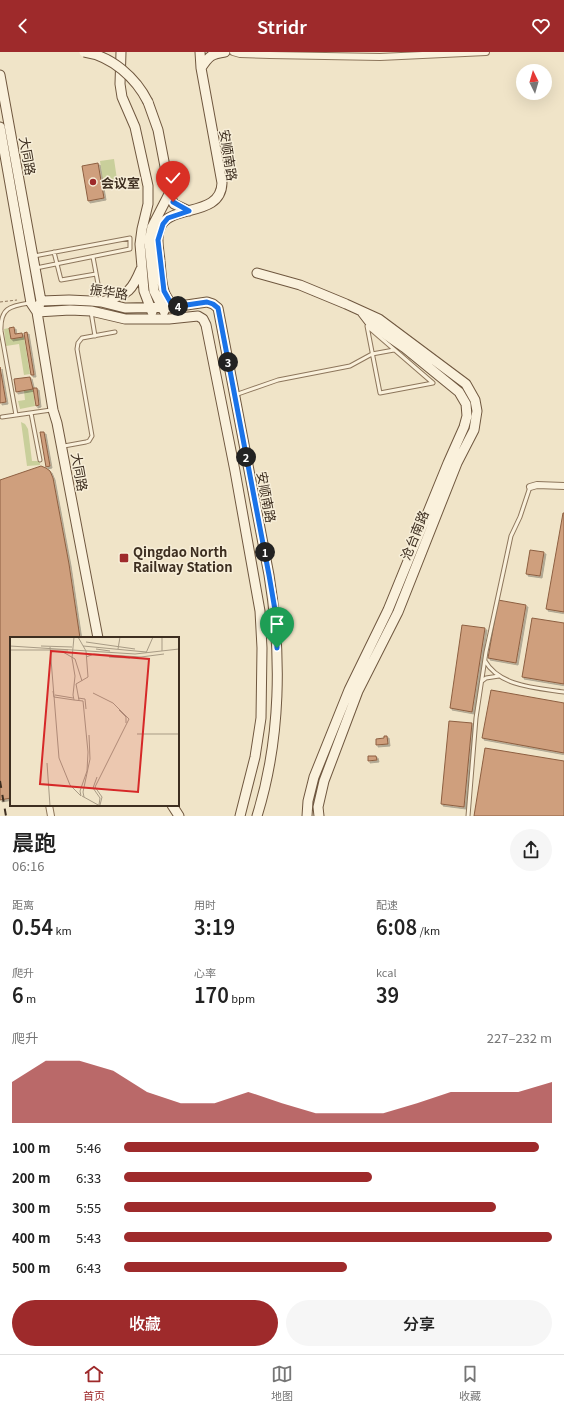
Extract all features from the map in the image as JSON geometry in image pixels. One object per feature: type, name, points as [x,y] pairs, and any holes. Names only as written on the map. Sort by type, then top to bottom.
[{"type":"street","points":[[84,52],[103,57],[117,65],[138,85],[148,102],[158,130],[171,198],[174,204],[189,211]]},
{"type":"street","points":[[121,52],[120,84],[122,96],[135,127],[148,186],[148,204],[140,244],[144,291],[156,320]]},
{"type":"street","name":"安顺南路","points":[[180,318],[164,291],[158,240],[163,224],[168,218],[200,208],[214,201],[222,188],[201,68],[200,52]]},
{"type":"street","points":[[201,68],[209,56],[225,52]]},
{"type":"street","points":[[234,52],[240,54],[270,55],[372,56],[486,52]]},
{"type":"street","name":"大同路","points":[[0,75],[41,301],[37,312]]},
{"type":"street","name":"大同路","points":[[0,127],[31,302],[37,312],[53,410],[62,446],[98,637]]},
{"type":"street","points":[[169,319],[154,291],[149,242],[152,227],[170,192]]},
{"type":"street","points":[[101,302],[130,291],[142,267]]},
{"type":"street","name":"沧台南路","points":[[257,273],[300,285],[360,309],[379,319],[466,384],[475,400],[477,411],[474,430],[457,463],[398,612],[356,698],[324,781],[318,807],[319,816]]},
{"type":"street","name":"振华路","points":[[41,301],[69,300],[101,302],[125,308],[162,308],[207,302],[213,304]]},
{"type":"street","name":"安顺南路","points":[[213,304],[218,308],[275,610],[277,648],[275,729],[271,760],[263,798],[257,816]]},
{"type":"street","name":"沧台南路","points":[[307,816],[308,801],[314,777],[349,690],[388,610],[464,427],[467,416],[466,404],[459,392],[405,348],[372,325],[360,309]]},
{"type":"street","name":"振华路","points":[[37,312],[70,310],[91,311],[125,319],[156,320],[198,316]]},
{"type":"street","name":"安顺南路","points":[[198,316],[203,319],[206,325],[237,479],[260,611],[262,648],[261,718],[255,757],[240,816]]},
{"type":"street","points":[[530,487],[537,485],[564,486]]},
{"type":"street","points":[[49,806],[51,816]]},
{"type":"street","points":[[173,806],[179,816]]},
{"type":"lane","points":[[32,256],[130,238],[130,249],[34,268]]},
{"type":"lane","points":[[54,252],[61,280],[96,274]]},
{"type":"lane","points":[[93,256],[101,302]]},
{"type":"lane","points":[[16,415],[1,331],[1,322],[3,314],[9,308],[16,305],[41,301]]},
{"type":"lane","points":[[91,311],[95,336]]},
{"type":"lane","points":[[367,326],[433,382],[380,393],[372,354],[367,326]]},
{"type":"lane","points":[[62,446],[89,441],[92,436],[77,347],[80,340],[82,338],[115,332]]},
{"type":"lane","points":[[234,396],[278,380],[350,366],[372,354],[394,350]]},
{"type":"lane","points":[[2,417],[53,410]]},
{"type":"lane","points":[[31,413],[40,460]]},
{"type":"lane","points":[[468,816],[476,718],[484,661],[511,536],[530,487]]},
{"type":"lane","points":[[484,661],[491,670],[499,676],[518,684],[564,692]]},
{"type":"lane","points":[[482,681],[486,678],[499,676]]},
{"type":"path","points":[[0,302],[20,299]]},
{"type":"green space","points":[[114,159],[118,186],[104,188],[100,161]]},
{"type":"green space","points":[[9,328],[11,339],[24,337],[30,374],[24,375],[19,344],[6,346],[4,329]]},
{"type":"green space","points":[[33,389],[35,406],[20,409],[18,401],[25,400],[24,391]]},
{"type":"green space","points":[[21,422],[25,424],[28,429],[32,461],[40,461],[40,465],[27,466]]},
{"type":"building","name":"会议室","points":[[98,163],[104,198],[88,201],[82,166]]},
{"type":"building","points":[[14,327],[15,334],[22,333],[23,337],[11,339],[9,328]]},
{"type":"building","points":[[27,332],[34,375],[31,375],[24,333]]},
{"type":"building","points":[[0,367],[6,402],[0,403]]},
{"type":"building","points":[[30,377],[33,389],[16,392],[14,379]]},
{"type":"building","points":[[33,388],[37,388],[39,405],[36,406]]},
{"type":"building","points":[[40,432],[44,432],[50,466],[46,467]]},
{"type":"building","points":[[41,466],[50,471],[53,478],[69,564],[80,637],[10,637],[10,798],[0,800],[0,480]]},
{"type":"building","points":[[564,513],[564,612],[546,609]]},
{"type":"building","points":[[530,550],[544,552],[540,576],[526,574]]},
{"type":"building","points":[[498,600],[526,605],[516,663],[488,658]]},
{"type":"building","points":[[532,618],[564,623],[564,684],[522,677]]},
{"type":"building","points":[[462,625],[485,628],[472,712],[450,708]]},
{"type":"building","points":[[491,690],[564,703],[564,753],[482,738]]},
{"type":"building","points":[[449,721],[472,723],[464,807],[441,804]]},
{"type":"building","points":[[384,736],[387,736],[388,744],[376,745],[376,739],[384,738]]},
{"type":"building","points":[[485,748],[564,761],[564,816],[474,816]]},
{"type":"building","points":[[368,756],[376,756],[377,760],[368,761]]},
{"type":"railway","points":[[0,781],[6,816]]},
{"type":"place","name":"会议室","points":[[93,182]]},
{"type":"place","name":"Qingdao North Railway Station","points":[[124,558]]},
{"type":"route","points":[[173,202],[174,204],[189,211],[168,218],[160,231],[158,240],[164,291],[173,307],[207,302],[218,308],[269,575],[275,610],[277,648]]}]
